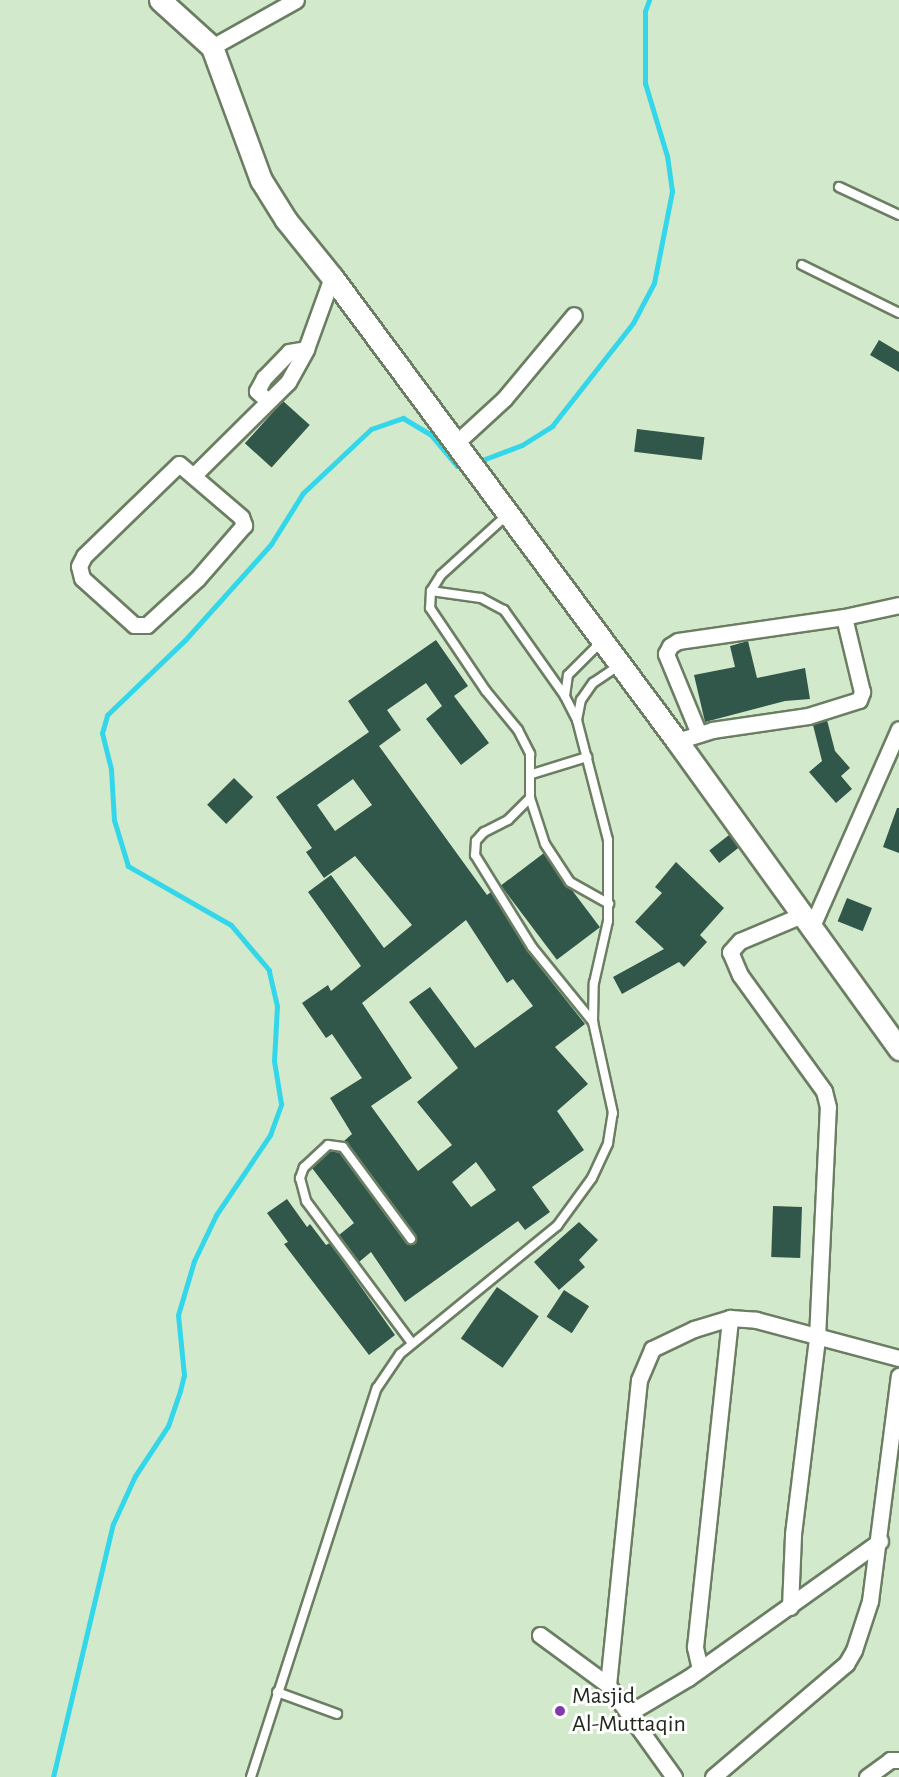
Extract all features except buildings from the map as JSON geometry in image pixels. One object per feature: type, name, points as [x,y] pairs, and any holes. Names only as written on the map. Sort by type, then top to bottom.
[{"type":"street","points":[[160,0],[212,47],[261,180],[286,220],[332,277],[677,741],[899,1048]]},
{"type":"street","points":[[212,47],[290,2]]},
{"type":"street","points":[[194,475],[288,382],[306,348],[332,277]]},
{"type":"street","points":[[466,457],[504,399],[574,315]]},
{"type":"street","points":[[179,464],[194,475],[242,517],[244,525],[197,579],[147,625],[134,625],[82,578],[79,566],[84,556],[179,464]]},
{"type":"street","points":[[699,734],[666,654],[670,646],[678,641],[844,617],[899,605]]},
{"type":"street","points":[[677,741],[699,734],[808,716],[859,700],[862,692],[844,617]]},
{"type":"street","points":[[790,1607],[793,1534],[817,1338],[826,1221],[828,1107],[824,1091],[730,959],[733,946],[740,941],[807,921],[899,729]]},
{"type":"street","points":[[700,1669],[695,1647],[730,1318]]},
{"type":"street","points":[[608,1685],[639,1380],[652,1349],[730,1318],[756,1320],[899,1358]]},
{"type":"street","points":[[713,1777],[846,1664],[862,1632],[880,1541],[899,1376]]},
{"type":"street","points":[[629,1713],[700,1669],[880,1541]]},
{"type":"street","points":[[540,1635],[608,1685],[674,1777]]},
{"type":"street","points":[[867,1777],[890,1760],[899,1759]]},
{"type":"lane","points":[[839,187],[899,215]]},
{"type":"lane","points":[[802,265],[899,313]]},
{"type":"lane","points":[[508,514],[441,575],[431,591],[430,608],[518,730],[530,754],[532,774],[530,798],[545,844],[570,882],[609,904]]},
{"type":"lane","points":[[251,1777],[377,1388],[400,1354],[412,1343],[557,1226],[592,1178],[608,1143],[613,1113],[593,1022],[594,983],[609,904],[608,840],[577,720],[565,696],[504,610],[481,598],[431,591]]},
{"type":"lane","points":[[565,696],[568,675],[602,641]]},
{"type":"lane","points":[[577,720],[581,700],[593,683],[620,665]]},
{"type":"lane","points":[[532,774],[587,757]]},
{"type":"lane","points":[[530,798],[508,820],[484,832],[476,841],[475,855],[532,947],[593,1022]]},
{"type":"lane","points":[[411,1239],[343,1147],[328,1145],[303,1167],[300,1178],[306,1201],[412,1343]]},
{"type":"lane","points":[[277,1692],[337,1714]]},
{"type":"waterway","points":[[477,462],[522,445],[552,426],[633,323],[654,283],[672,191],[667,156],[645,83],[645,11],[649,0]]},
{"type":"waterway","points":[[53,1777],[113,1524],[135,1476],[168,1426],[180,1391],[184,1375],[178,1315],[194,1261],[216,1215],[270,1135],[281,1104],[274,1061],[277,1006],[269,970],[231,925],[128,866],[114,820],[111,769],[102,733],[107,715],[185,640],[271,544],[303,493],[371,429],[403,418],[431,435],[457,466],[465,464]]},
{"type":"place","name":"Masjid Al-Muttaqin","points":[[560,1711]]}]
